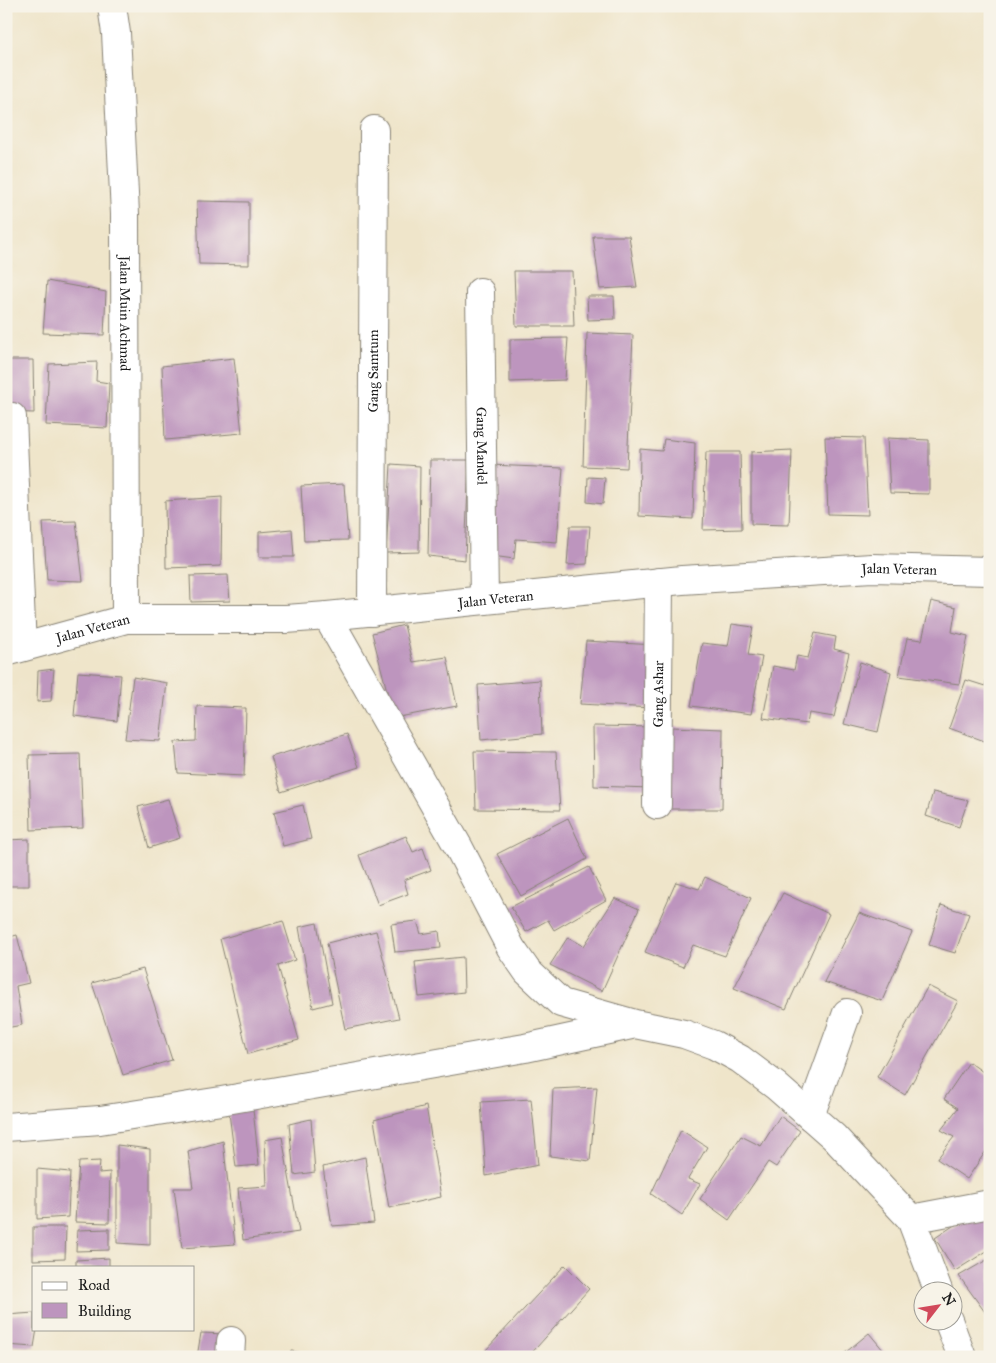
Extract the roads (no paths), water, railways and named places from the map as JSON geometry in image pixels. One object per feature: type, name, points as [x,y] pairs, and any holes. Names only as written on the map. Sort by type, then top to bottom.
[{"type":"street","name":"Jalan Muin Achmad","points":[[112,6],[116,33],[125,214],[126,619]]},
{"type":"street","name":"Gang Samtum","points":[[372,612],[374,130]]},
{"type":"street","name":"Gang Mandel","points":[[480,292],[484,600]]},
{"type":"street","points":[[12,417],[14,649]]},
{"type":"street","name":"Jalan Veteran","points":[[14,649],[126,619],[286,619],[372,612],[659,582],[872,568],[990,571]]},
{"type":"street","name":"Gang Ashar","points":[[657,805],[659,582]]},
{"type":"street","points":[[327,616],[459,848],[511,948],[527,971],[561,1003],[635,1024],[684,1034],[714,1045],[740,1060],[834,1137],[911,1219],[934,1280]]},
{"type":"street","points":[[810,1116],[847,1013]]},
{"type":"street","points":[[6,1127],[100,1120],[230,1100],[525,1048],[635,1024]]},
{"type":"street","points":[[911,1219],[990,1204]]},
{"type":"street","points":[[952,1330],[962,1357]]}]
